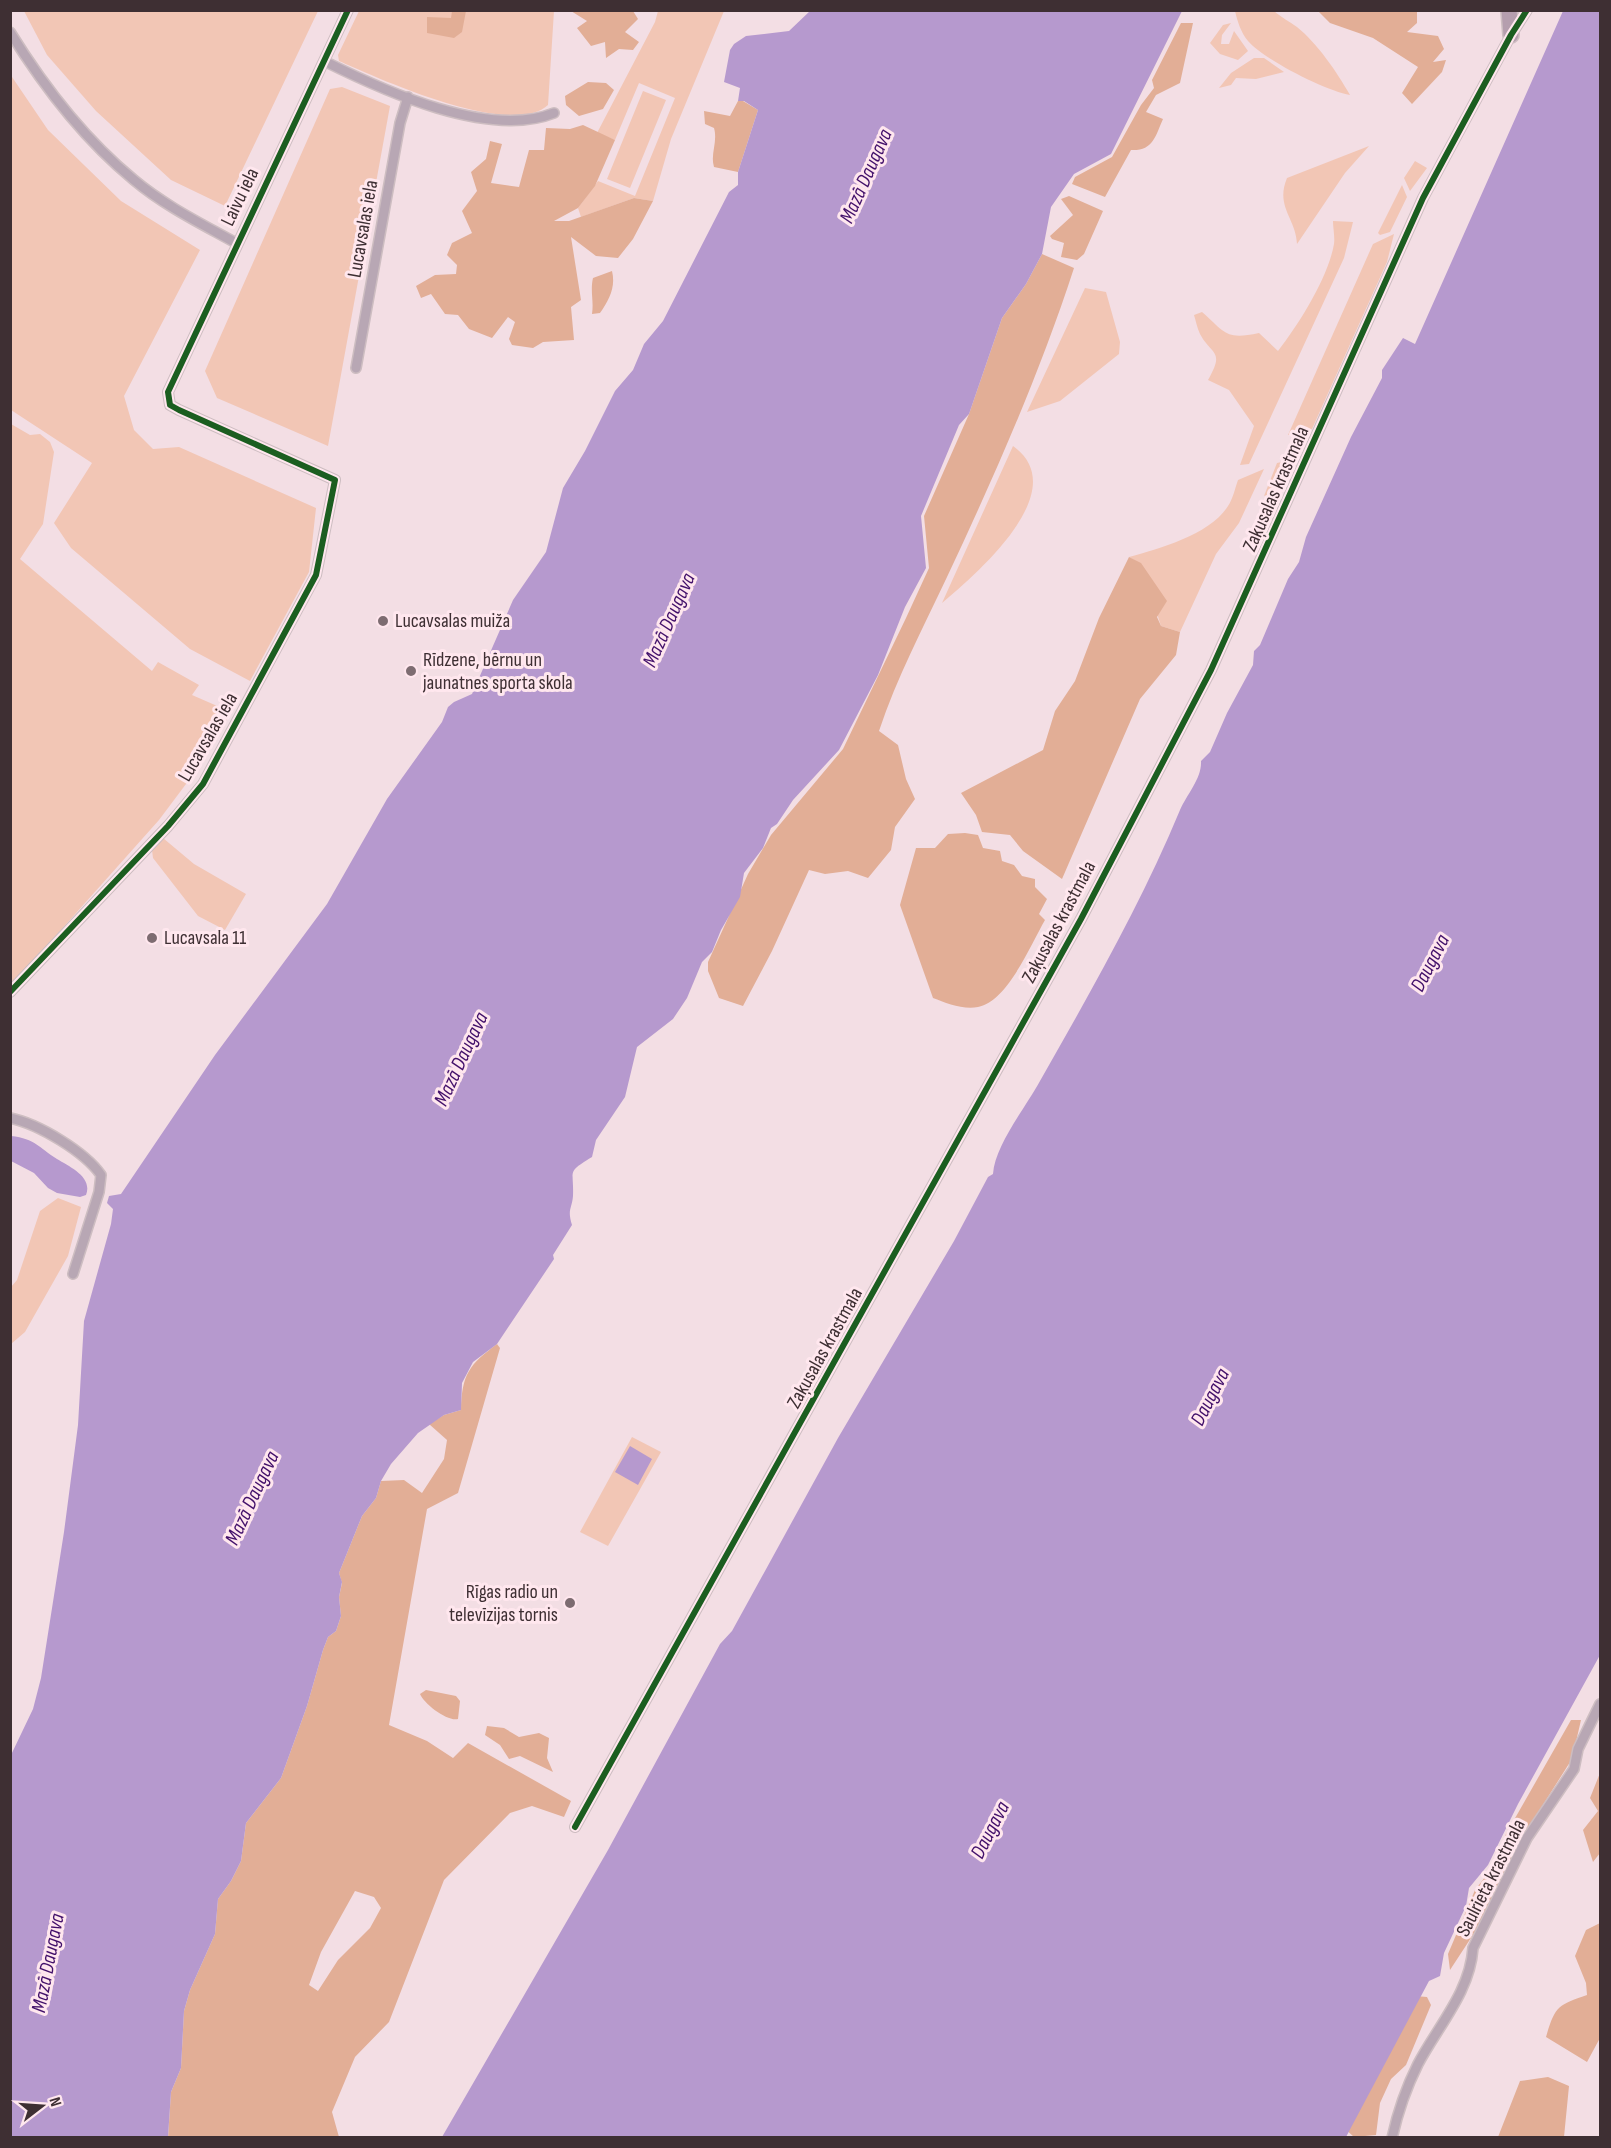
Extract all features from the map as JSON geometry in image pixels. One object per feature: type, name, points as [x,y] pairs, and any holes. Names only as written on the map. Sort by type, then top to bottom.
[{"type":"highway","points":[[1509,10],[1511,35]]},
{"type":"street","name":"Laivu iela","points":[[335,480],[179,410],[168,399],[168,392],[236,243],[348,10]]},
{"type":"street","name":"Zaķusalas krastmala","points":[[575,1827],[1070,939],[1211,670],[1423,198],[1511,35],[1527,10]]},
{"type":"street","points":[[10,32],[48,89],[96,143],[134,180],[169,205],[236,243]]},
{"type":"street","points":[[324,61],[424,105],[446,112],[505,121],[532,121],[554,113]]},
{"type":"street","name":"Lucavsalas iela","points":[[356,368],[400,123],[408,97]]},
{"type":"street","name":"Lucavsalas iela","points":[[10,992],[168,826],[203,784],[316,575],[335,480]]},
{"type":"street","points":[[10,1118],[19,1120],[74,1150],[91,1161],[101,1175],[99,1192],[73,1274]]},
{"type":"street","name":"Saulrieta krastmala","points":[[1392,2138],[1400,2104],[1419,2062],[1458,1998],[1472,1966],[1473,1948],[1527,1838],[1574,1768],[1578,1749],[1600,1704]]},
{"type":"shaded area","points":[[24,11],[318,11],[225,206],[171,180],[96,111],[47,55]]},
{"type":"shaded area","points":[[359,11],[554,11],[548,105],[530,114],[506,115],[476,111],[413,92],[339,61],[338,55]]},
{"type":"shaded area","points":[[452,11],[466,11],[462,32],[454,38],[427,33],[427,17],[451,18]]},
{"type":"shaded area","points":[[571,11],[633,11],[638,19],[625,32],[639,42],[633,50],[619,49],[606,58],[605,42],[591,46],[577,28],[587,21]]},
{"type":"shaded area","points":[[658,11],[724,11],[671,139],[653,201],[634,198],[581,217],[578,208],[598,181],[635,196],[675,98],[639,83],[615,140],[597,133],[655,22]]},
{"type":"shaded area","points":[[1235,11],[1274,11],[1297,27],[1326,58],[1350,95],[1296,73],[1256,48],[1243,34]]},
{"type":"shaded area","points":[[1318,11],[1417,11],[1417,23],[1407,32],[1438,36],[1444,49],[1433,62],[1446,60],[1442,72],[1412,104],[1402,93],[1418,67],[1373,38],[1330,23]]},
{"type":"shaded area","points":[[1181,23],[1193,23],[1180,83],[1156,95],[1146,112],[1163,119],[1152,142],[1144,148],[1131,150],[1105,197],[1072,184],[1075,177],[1112,157],[1141,105],[1154,88],[1152,80]]},
{"type":"shaded area","points":[[1231,23],[1222,35],[1221,44],[1229,44],[1234,31],[1248,51],[1238,60],[1220,54],[1210,43],[1223,25]]},
{"type":"shaded area","points":[[1254,58],[1264,58],[1284,72],[1256,79],[1236,78],[1231,85],[1219,88],[1231,73]]},
{"type":"shaded area","points":[[10,74],[48,130],[121,201],[200,250],[124,396],[134,430],[153,449],[179,447],[316,508],[309,572],[250,681],[190,649],[71,548],[54,523],[92,463],[11,410]]},
{"type":"shaded area","points":[[588,82],[606,83],[614,90],[603,109],[579,116],[566,105],[565,96]]},
{"type":"shaded area","points":[[342,87],[390,106],[328,446],[217,398],[205,371],[330,89]]},
{"type":"shaded area","points":[[643,91],[666,100],[630,188],[607,179]]},
{"type":"shaded area","points":[[738,101],[743,101],[758,110],[738,172],[714,167],[715,133],[714,128],[705,124],[704,111],[730,116]]},
{"type":"shaded area","points":[[583,125],[615,140],[595,186],[578,208],[554,221],[569,221],[634,198],[653,201],[633,239],[618,258],[596,256],[571,237],[581,300],[571,307],[574,340],[543,342],[533,348],[512,345],[509,339],[515,322],[508,317],[492,338],[469,329],[458,315],[445,314],[431,294],[421,298],[416,286],[435,275],[456,274],[457,265],[447,255],[452,243],[472,233],[462,211],[477,191],[471,172],[486,159],[490,141],[502,144],[491,183],[519,187],[529,150],[544,150],[546,128],[570,129]]},
{"type":"shaded area","points":[[1369,146],[1345,173],[1297,244],[1283,197],[1287,178]]},
{"type":"shaded area","points":[[1415,161],[1427,168],[1410,191],[1404,178]]},
{"type":"shaded area","points":[[1402,185],[1407,197],[1390,232],[1380,235],[1378,233]]},
{"type":"shaded area","points":[[1069,196],[1103,211],[1084,254],[1077,260],[1061,257],[1064,243],[1050,236],[1073,215],[1061,199]]},
{"type":"shaded area","points":[[1333,221],[1353,222],[1344,258],[1249,464],[1240,465],[1254,426],[1229,390],[1208,380],[1216,358],[1200,334],[1194,315],[1202,312],[1222,330],[1232,335],[1259,333],[1278,351],[1295,328],[1326,271],[1334,244]]},
{"type":"shaded area","points":[[1394,234],[1387,262],[1312,429],[1288,435],[1373,244]]},
{"type":"shaded area","points":[[1042,254],[1074,268],[1061,307],[999,463],[902,672],[879,731],[898,745],[906,779],[915,799],[895,827],[891,850],[868,878],[848,871],[825,874],[809,870],[772,951],[743,1006],[719,998],[708,971],[708,962],[748,874],[771,835],[843,749],[906,618],[929,568],[924,516],[969,414],[1002,318],[1026,284]]},
{"type":"shaded area","points":[[612,271],[613,282],[609,298],[600,313],[592,314],[593,278]]},
{"type":"shaded area","points":[[1085,288],[1106,292],[1120,342],[1119,354],[1060,401],[1027,412]]},
{"type":"shaded area","points":[[11,424],[30,435],[40,434],[50,442],[54,452],[43,524],[20,559],[152,671],[158,662],[199,685],[192,695],[231,712],[201,764],[159,820],[11,986]]},
{"type":"shaded area","points":[[1013,446],[1029,464],[1033,485],[1027,507],[1014,530],[996,552],[942,603]]},
{"type":"shaded area","points":[[1296,459],[1284,489],[1264,496],[1277,463]]},
{"type":"shaded area","points":[[1264,469],[1239,523],[1216,554],[1180,632],[1161,626],[1141,564],[1129,557],[1183,539],[1210,525],[1228,506],[1238,480]]},
{"type":"shaded area","points":[[1129,557],[1141,563],[1167,601],[1157,617],[1161,626],[1180,632],[1176,655],[1140,699],[1062,879],[1023,851],[1010,835],[982,832],[976,815],[961,793],[1043,750],[1055,711],[1075,681],[1099,618]]},
{"type":"shaded area","points":[[948,834],[978,835],[983,848],[1000,851],[1002,861],[1014,865],[1022,876],[1035,879],[1035,887],[1047,899],[1039,914],[1045,920],[1009,983],[989,1003],[972,1008],[955,1006],[933,998],[900,905],[916,848],[935,848]]},
{"type":"shaded area","points":[[163,838],[194,864],[246,894],[225,930],[198,916],[153,858],[152,850]]},
{"type":"shaded area","points":[[58,1198],[81,1207],[68,1256],[25,1332],[11,1344],[11,1287],[17,1280],[40,1211]]},
{"type":"shaded area","points":[[497,1344],[500,1348],[458,1493],[427,1509],[389,1725],[427,1741],[453,1758],[468,1743],[571,1801],[564,1817],[532,1806],[510,1813],[444,1880],[389,2022],[355,2057],[332,2112],[339,2137],[168,2138],[171,2092],[181,2068],[184,2011],[190,1990],[215,1934],[218,1899],[231,1881],[241,1861],[246,1823],[281,1778],[307,1706],[323,1650],[328,1637],[336,1631],[341,1616],[339,1597],[342,1583],[339,1573],[362,1516],[376,1498],[381,1481],[404,1480],[422,1493],[444,1459],[447,1440],[429,1424],[444,1415],[461,1410],[463,1387],[469,1371]],"holes":[[[355,1891],[374,1897],[381,1908],[370,1928],[338,1960],[318,1991],[309,1985],[321,1952]]]},
{"type":"shaded area","points":[[632,1437],[661,1452],[608,1546],[580,1532]]},
{"type":"shaded area","points":[[426,1690],[456,1696],[460,1701],[458,1719],[448,1718],[431,1707],[420,1694]]},
{"type":"shaded area","points":[[1571,1720],[1581,1720],[1572,1759],[1520,1841],[1484,1918],[1450,1970],[1448,1954],[1475,1890],[1492,1868],[1506,1834]]},
{"type":"shaded area","points":[[487,1726],[504,1728],[519,1737],[539,1733],[549,1738],[547,1758],[553,1772],[520,1756],[509,1759],[500,1745],[485,1735]]},
{"type":"shaded area","points":[[1600,1773],[1600,1853],[1593,1862],[1583,1830],[1598,1811],[1590,1798]]},
{"type":"shaded area","points":[[1600,1923],[1600,2038],[1587,2062],[1546,2037],[1552,2019],[1559,2008],[1587,1995],[1586,1983],[1575,1956],[1586,1930]]},
{"type":"shaded area","points":[[1415,1996],[1427,1997],[1431,2005],[1406,2065],[1391,2079],[1380,2103],[1376,2135],[1354,2137],[1343,2127]]},
{"type":"shaded area","points":[[1548,2077],[1569,2086],[1564,2137],[1498,2137],[1520,2081]]},
{"type":"water","name":"Mazā Daugava","points":[[810,11],[1182,11],[1111,154],[1074,174],[1051,207],[1042,254],[1026,284],[1002,318],[969,414],[959,425],[921,516],[926,568],[905,607],[878,675],[839,750],[793,800],[777,824],[771,828],[763,848],[744,873],[740,897],[721,930],[712,952],[702,962],[687,998],[673,1019],[637,1047],[625,1097],[596,1140],[592,1157],[573,1172],[570,1212],[572,1225],[553,1255],[554,1259],[497,1344],[473,1362],[462,1383],[461,1410],[444,1415],[418,1433],[391,1464],[381,1481],[376,1498],[362,1516],[339,1573],[342,1582],[339,1597],[341,1616],[336,1631],[328,1637],[323,1650],[307,1706],[281,1778],[246,1823],[241,1861],[231,1881],[218,1899],[215,1934],[190,1990],[184,2011],[181,2068],[171,2092],[168,2137],[11,2137],[11,1755],[33,1709],[41,1678],[78,1425],[84,1321],[111,1224],[113,1209],[107,1203],[109,1196],[121,1194],[215,1055],[327,904],[387,799],[442,722],[448,707],[472,694],[513,600],[546,552],[563,488],[585,451],[615,391],[633,370],[644,344],[663,321],[729,192],[738,185],[738,172],[758,110],[744,101],[738,101],[740,88],[724,82],[730,50],[734,44],[746,36],[789,31]]},
{"type":"water","name":"Daugava","points":[[1563,11],[1600,11],[1600,1655],[1518,1804],[1488,1865],[1469,1888],[1466,1906],[1444,1953],[1440,1976],[1429,1981],[1346,2137],[442,2137],[608,1850],[720,1644],[732,1631],[838,1438],[954,1241],[988,1177],[993,1174],[1005,1139],[1114,948],[1149,880],[1180,810],[1197,780],[1201,761],[1210,752],[1227,713],[1253,665],[1254,651],[1260,645],[1288,579],[1299,562],[1306,537],[1351,437],[1382,378],[1382,370],[1403,338],[1415,344]]},
{"type":"water","points":[[11,1136],[32,1141],[74,1169],[86,1183],[86,1195],[80,1197],[57,1193],[48,1188],[34,1173],[11,1161]]},
{"type":"water","points":[[630,1446],[652,1459],[638,1485],[615,1472]]},
{"type":"cycle path","points":[[10,992],[168,826],[203,784],[316,575],[335,480],[179,410],[170,405],[168,392],[348,10]]},
{"type":"cycle path","points":[[575,1827],[1081,919],[1211,670],[1423,198],[1511,35],[1527,10]]},
{"type":"place","name":"Lucavsalas muiža","points":[[383,621]]},
{"type":"place","name":"Rīdzene, bērnu un jaunatnes sporta skola","points":[[411,671]]},
{"type":"place","name":"Lucavsala 11","points":[[152,938]]},
{"type":"place","name":"Rīgas radio un televīzijas tornis","points":[[570,1603]]}]
